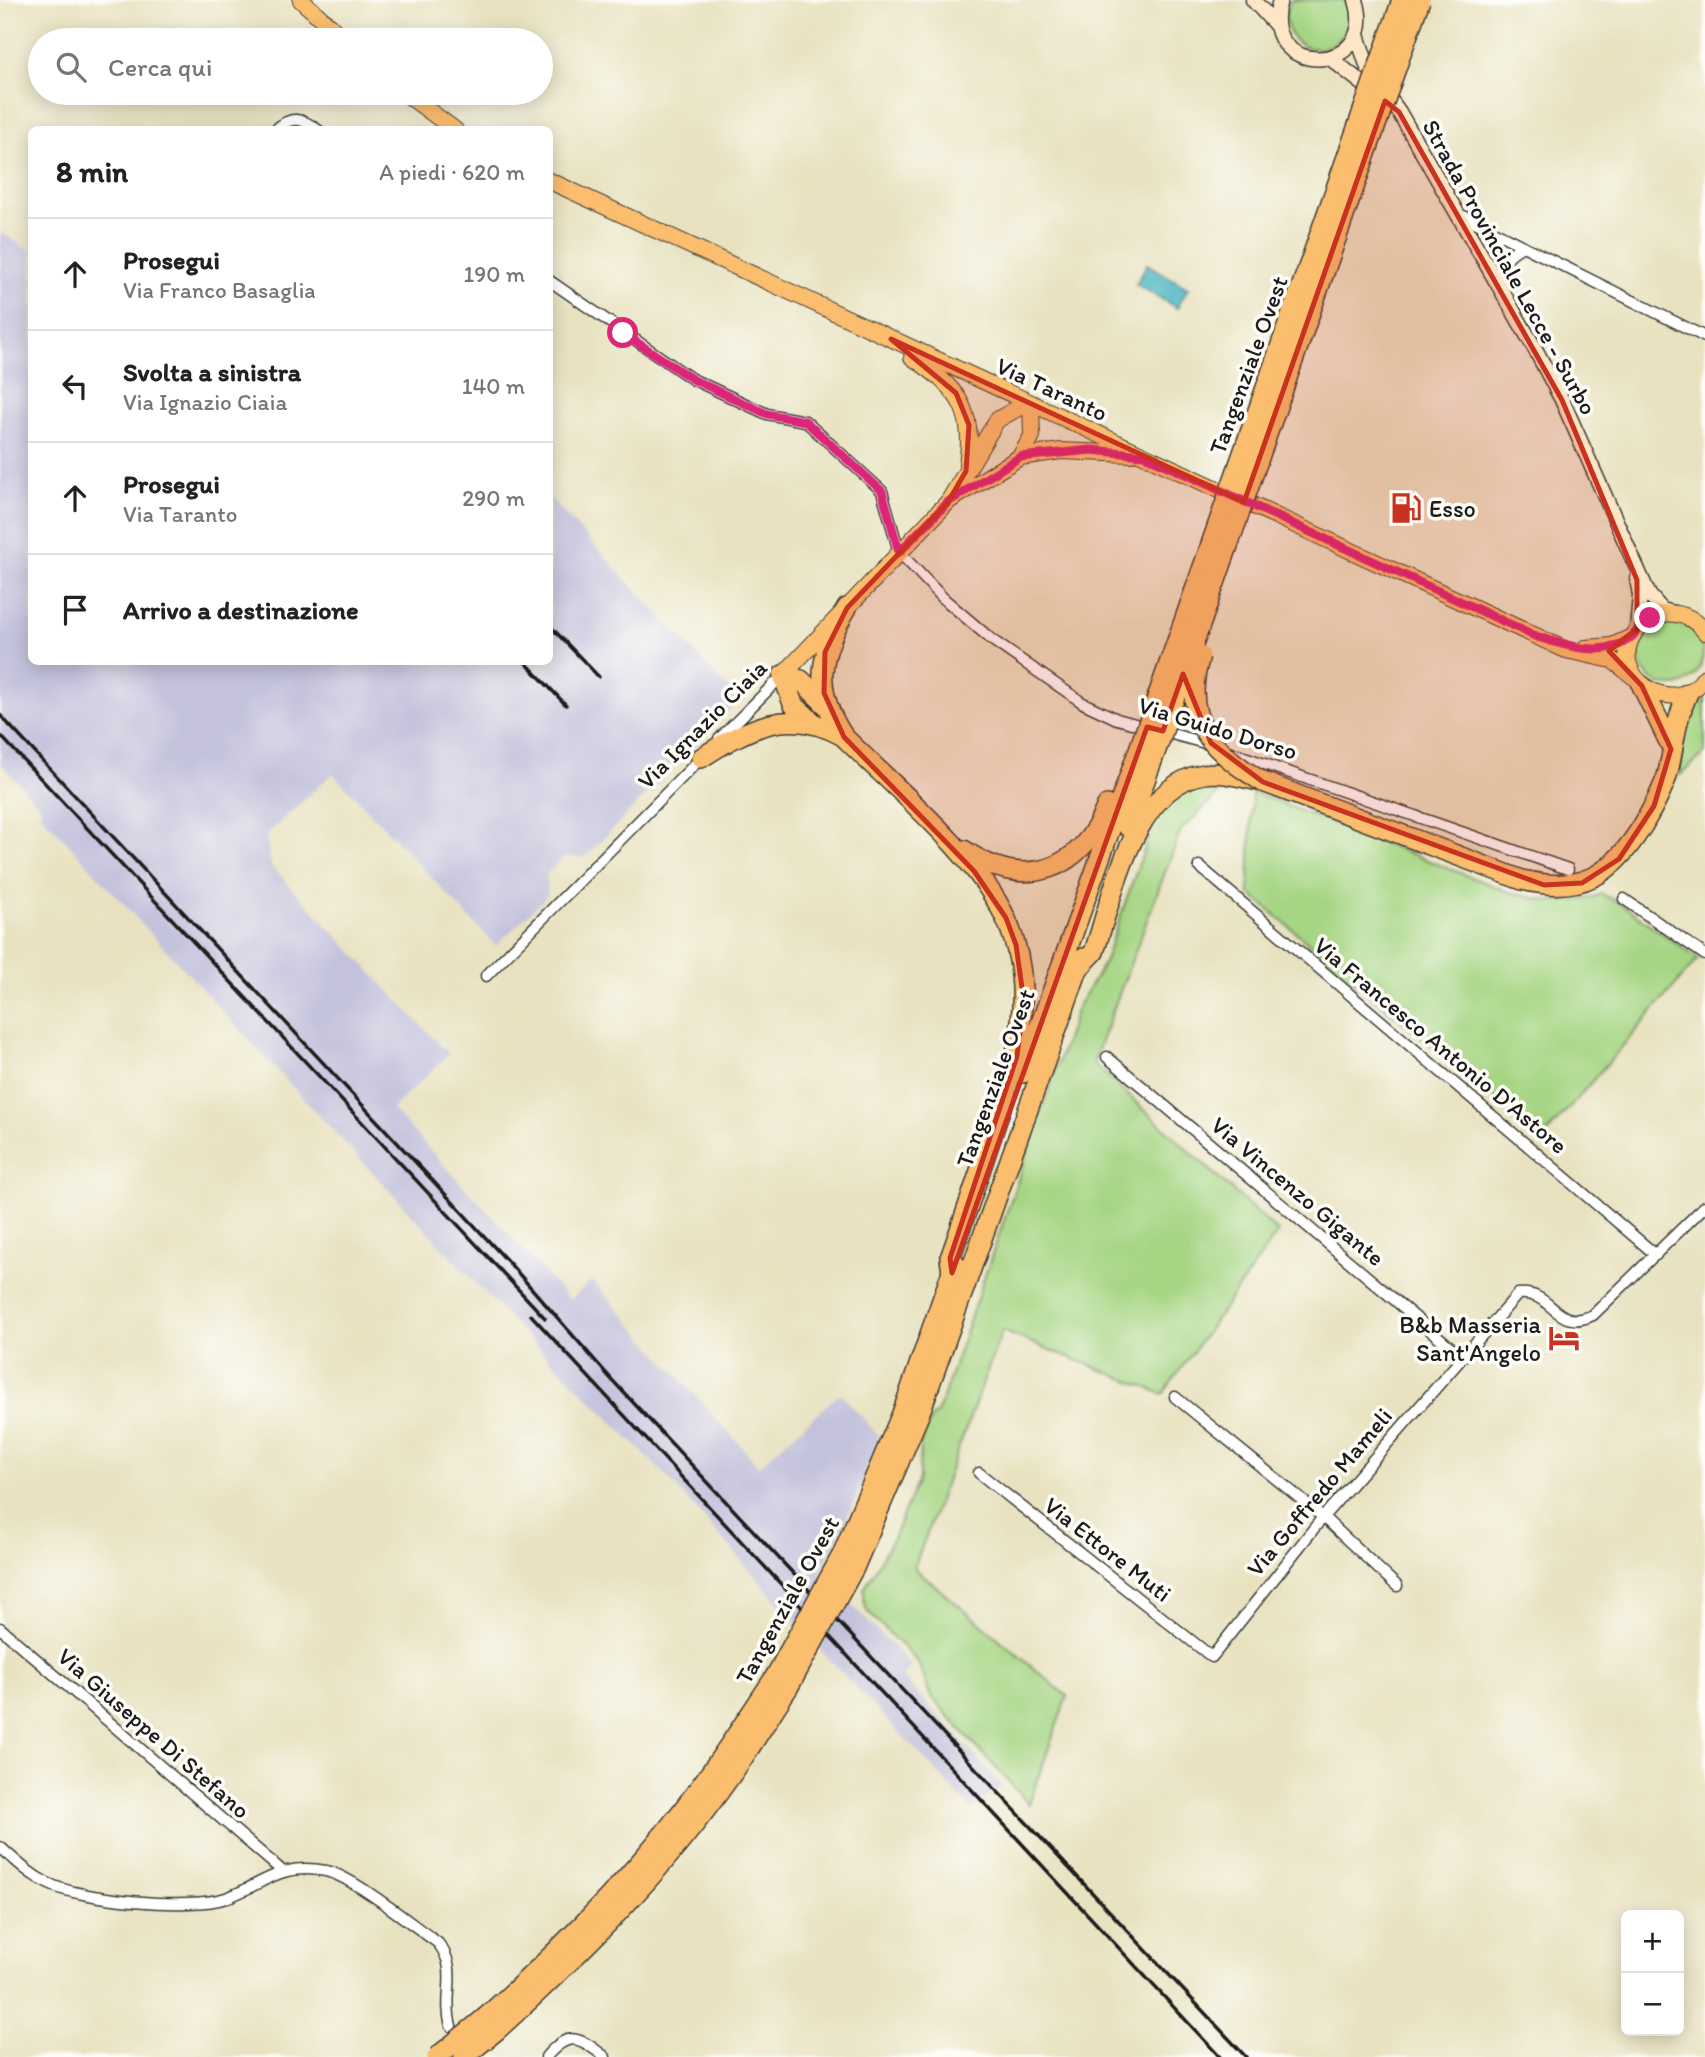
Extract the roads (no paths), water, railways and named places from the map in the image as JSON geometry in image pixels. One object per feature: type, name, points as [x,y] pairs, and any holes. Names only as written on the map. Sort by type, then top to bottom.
[{"type":"highway","name":"Tangenziale Ovest","points":[[911,1413],[952,1273],[1145,738],[1402,0]]},
{"type":"highway","name":"Tangenziale Ovest","points":[[437,2057],[491,2024],[574,1959],[668,1855],[729,1779],[781,1683],[854,1568],[1077,970],[1145,738],[1237,521],[1420,0]]},
{"type":"highway","points":[[1237,521],[1234,547],[1195,671],[1193,690],[1196,710],[1211,743],[1228,761],[1263,782]]},
{"type":"highway","points":[[827,707],[822,678],[825,652],[846,608]]},
{"type":"highway","points":[[783,675],[801,680],[827,707],[844,737],[943,835],[974,871],[1006,918],[1022,974],[1024,1002],[1011,1078],[950,1258],[952,1273]]},
{"type":"highway","points":[[783,675],[793,704],[815,724],[844,737]]},
{"type":"highway","points":[[1638,681],[1671,749]]},
{"type":"highway","points":[[1077,970],[1094,952],[1138,830],[1157,801],[1187,779],[1205,774],[1226,774],[1263,782],[1497,872],[1559,886],[1582,883],[1603,873],[1619,859],[1654,806],[1665,781],[1675,724],[1698,686]]},
{"type":"highway","points":[[701,758],[755,727],[784,721],[815,724]]},
{"type":"highway","points":[[943,835],[984,863],[1001,870],[1023,872],[1054,866],[1090,840],[1145,738]]},
{"type":"highway","name":"Tangenziale Ovest","points":[[464,2057],[491,2024]]},
{"type":"main road","points":[[301,0],[332,28]]},
{"type":"main road","points":[[421,105],[450,126]]},
{"type":"main road","name":"Via Taranto","points":[[553,182],[1566,650],[1612,660],[1638,681],[1666,696],[1698,686]]},
{"type":"main road","name":"Via Ignazio Ciaia","points":[[891,340],[956,393],[969,425],[966,471]]},
{"type":"main road","points":[[1020,457],[1032,436],[1031,405]]},
{"type":"main road","name":"Via Ignazio Ciaia","points":[[948,502],[997,420],[1018,408],[1031,405]]},
{"type":"main road","name":"Via Ignazio Ciaia","points":[[783,675],[948,502],[1020,457],[1091,450],[1144,455]]},
{"type":"main road","points":[[1674,613],[1695,621],[1705,632]]},
{"type":"main road","name":"Via Taranto","points":[[1535,636],[1566,646],[1599,649],[1635,633],[1657,615],[1674,613]]},
{"type":"main road","points":[[1635,633],[1629,661],[1638,681]]},
{"type":"street","points":[[1253,0],[1276,25],[1286,44],[1302,57],[1330,58],[1350,45],[1357,35]]},
{"type":"street","points":[[1276,25],[1280,0]]},
{"type":"street","name":"Strada Provinciale Lecce - Surbo","points":[[1356,0],[1360,12],[1357,35],[1368,68],[1399,112],[1500,284],[1562,400],[1634,564],[1654,603],[1662,610],[1674,613]]},
{"type":"street","points":[[1330,58],[1399,112]]},
{"type":"street","points":[[279,126],[286,120],[296,118],[311,126]]},
{"type":"street","points":[[1459,214],[1705,337]]},
{"type":"street","points":[[1500,284],[1502,263],[1511,253],[1523,246]]},
{"type":"street","points":[[553,283],[692,379],[767,414],[805,421],[882,491],[899,552]]},
{"type":"street","name":"Via Guido Dorso","points":[[899,552],[943,598],[992,640],[1083,703],[1117,719],[1200,741],[1568,869]]},
{"type":"street","name":"Strada Provinciale Lecce - Surbo","points":[[1634,564],[1640,595],[1635,633]]},
{"type":"street","name":"Via Ignazio Ciaia","points":[[486,976],[783,675]]},
{"type":"street","name":"Via Francesco Antonio D'Astore","points":[[1199,866],[1656,1255]]},
{"type":"street","points":[[1624,899],[1705,955]]},
{"type":"street","name":"Via Vincenzo Gigante","points":[[1107,1057],[1461,1356]]},
{"type":"street","points":[[1656,1255],[1705,1206]]},
{"type":"street","name":"Via Goffredo Mameli","points":[[1212,1657],[1323,1517],[1518,1294],[1531,1293],[1563,1318],[1580,1321],[1593,1315],[1656,1255]]},
{"type":"street","points":[[1175,1397],[1323,1517],[1397,1586]]},
{"type":"street","name":"Via Ettore Muti","points":[[978,1474],[1212,1657]]},
{"type":"street","name":"Via Giuseppe Di Stefano","points":[[0,1628],[281,1870]]},
{"type":"street","points":[[0,1847],[48,1884],[111,1899],[184,1902],[224,1899],[281,1870],[328,1871],[349,1882],[438,1943],[448,1955],[451,1970],[447,2012],[451,2026]]},
{"type":"street","points":[[546,2057],[559,2042],[568,2038],[578,2039],[605,2057]]},
{"type":"water","points":[[1147,264],[1188,288],[1177,308],[1136,284]]},
{"type":"railway","points":[[553,629],[599,677]]},
{"type":"railway","points":[[528,665],[566,705]]},
{"type":"railway","points":[[0,715],[511,1265],[613,1381],[1246,2057]]},
{"type":"railway","points":[[0,735],[545,1318]]},
{"type":"railway","points":[[531,1315],[1220,2057]]},
{"type":"place","name":"Esso","points":[[1406,508]]},
{"type":"place","name":"B&b Masseria Sant'Angelo","points":[[1564,1338]]}]
